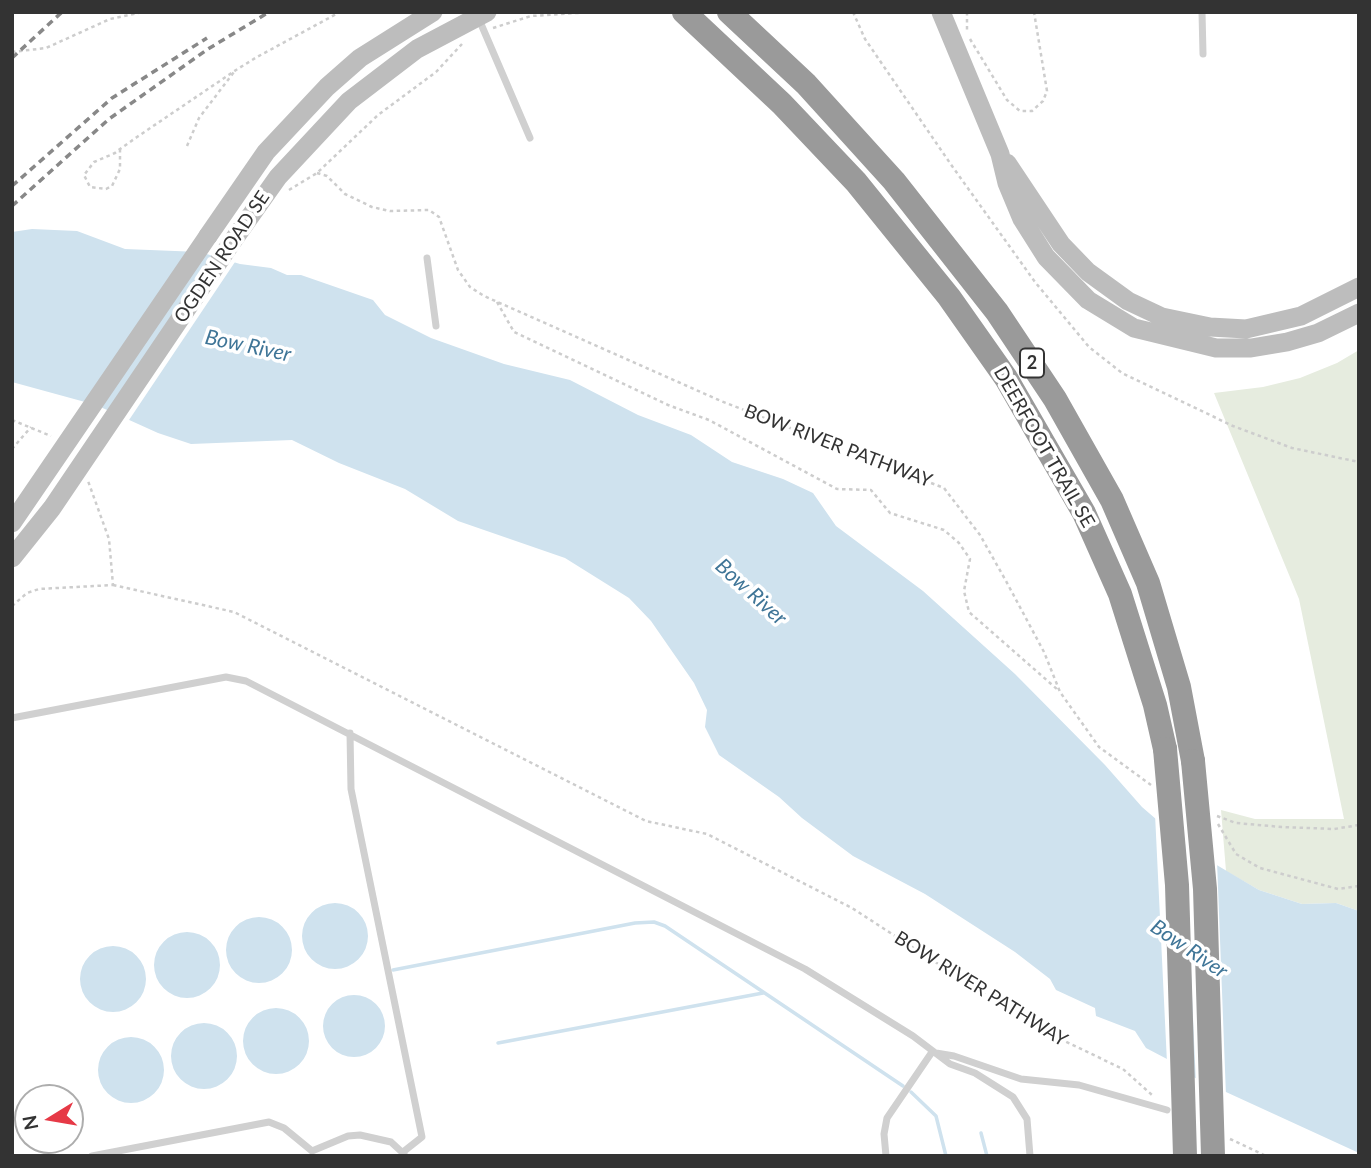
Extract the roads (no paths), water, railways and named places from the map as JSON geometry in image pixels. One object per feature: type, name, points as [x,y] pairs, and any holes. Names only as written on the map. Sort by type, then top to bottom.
[{"type":"highway","name":"DEERFOOT TRAIL SE","points":[[684,12],[713,36],[856,182],[949,297],[1030,414],[1084,513],[1120,594],[1155,705],[1165,749],[1177,885],[1185,1156]]},
{"type":"highway","name":"DEERFOOT TRAIL SE","points":[[729,12],[806,85],[894,181],[997,312],[1055,399],[1112,500],[1148,583],[1179,687],[1193,761],[1205,889],[1217,1145]]},
{"type":"street","name":"OGDEN ROAD SE","points":[[12,523],[266,152],[327,87],[360,58],[433,12]]},
{"type":"street","points":[[941,12],[1000,154],[1007,183],[1022,219],[1046,257],[1088,300],[1134,328],[1199,346],[1251,348],[1318,333],[1359,313]]},
{"type":"street","name":"OGDEN ROAD SE","points":[[12,558],[52,508],[232,242],[307,141],[349,101],[417,49],[484,20]]},
{"type":"street","points":[[1000,154],[1061,244],[1088,272],[1128,302],[1162,317],[1210,327],[1246,329],[1301,316],[1359,287]]},
{"type":"lane","points":[[1202,12],[1203,54]]},
{"type":"lane","points":[[484,20],[530,138]]},
{"type":"lane","points":[[427,258],[436,326]]},
{"type":"lane","points":[[12,718],[226,677],[246,681],[805,968],[913,1036],[932,1052],[1013,1097],[1027,1119],[1030,1156]]},
{"type":"lane","points":[[92,1156],[270,1122],[284,1128],[312,1153],[348,1136],[360,1135],[391,1142],[404,1154],[422,1137],[351,789],[350,733]]},
{"type":"lane","points":[[932,1052],[954,1056],[1021,1079],[1079,1085],[1167,1110]]},
{"type":"lane","points":[[886,1156],[884,1134],[887,1118],[932,1052]]},
{"type":"water","name":"Bow River","points":[[32,229],[77,231],[125,249],[200,252],[240,264],[271,268],[287,275],[301,275],[373,300],[385,315],[431,338],[504,364],[570,380],[638,415],[691,435],[732,462],[783,479],[813,493],[836,526],[923,591],[1015,674],[1105,765],[1142,807],[1193,851],[1259,890],[1302,904],[1336,903],[1359,911],[1359,1153],[1178,1070],[1167,1059],[1146,1048],[1135,1031],[1096,1016],[1095,1008],[1056,990],[1050,979],[1015,952],[925,894],[853,856],[802,818],[779,797],[719,755],[705,727],[707,710],[694,683],[651,621],[629,598],[565,558],[458,521],[405,489],[339,463],[292,440],[191,444],[158,433],[96,405],[12,382],[12,232]]},
{"type":"water","points":[[335,903],[348,906],[358,913],[365,923],[368,936],[365,949],[358,959],[348,966],[335,969],[322,966],[312,959],[305,949],[302,936],[305,923],[312,913],[322,906]]},
{"type":"water","points":[[259,917],[272,920],[282,927],[289,937],[292,950],[289,963],[282,973],[272,980],[259,983],[246,980],[236,973],[229,963],[226,950],[229,937],[236,927],[246,920]]},
{"type":"water","points":[[187,932],[200,935],[210,942],[217,952],[220,965],[217,978],[210,988],[200,995],[187,998],[174,995],[164,988],[157,978],[154,965],[157,952],[164,942],[174,935]]},
{"type":"water","points":[[113,946],[126,949],[136,956],[143,966],[146,979],[143,992],[136,1002],[126,1009],[113,1012],[100,1009],[90,1002],[83,992],[80,979],[83,966],[90,956],[100,949]]},
{"type":"water","points":[[348,995],[360,995],[376,1004],[383,1014],[383,1038],[376,1048],[360,1057],[348,1057],[337,1052],[328,1043],[323,1032],[323,1020],[328,1009],[337,1000]]},
{"type":"water","points":[[276,1008],[289,1010],[299,1018],[307,1028],[307,1054],[299,1064],[289,1072],[276,1074],[263,1072],[253,1064],[245,1054],[243,1041],[245,1028],[253,1018],[263,1010]]},
{"type":"water","points":[[204,1023],[217,1026],[227,1033],[234,1043],[237,1056],[234,1069],[227,1079],[217,1086],[204,1089],[191,1086],[181,1079],[174,1069],[171,1056],[174,1043],[181,1033],[191,1026]]},
{"type":"water","points":[[131,1037],[144,1040],[154,1047],[161,1057],[164,1070],[161,1083],[154,1093],[144,1100],[131,1103],[118,1100],[108,1093],[101,1083],[98,1070],[101,1057],[108,1047],[118,1040]]},
{"type":"waterway","points":[[393,970],[635,923],[654,922],[665,926],[903,1086]]},
{"type":"waterway","points":[[498,1043],[763,993]]},
{"type":"waterway","points":[[911,1092],[936,1116],[946,1156]]},
{"type":"waterway","points":[[981,1133],[987,1156]]},
{"type":"railway","points":[[12,58],[62,12]]},
{"type":"railway","points":[[12,206],[109,119],[208,49],[269,12]]},
{"type":"railway","points":[[12,186],[112,98],[207,38]]}]
